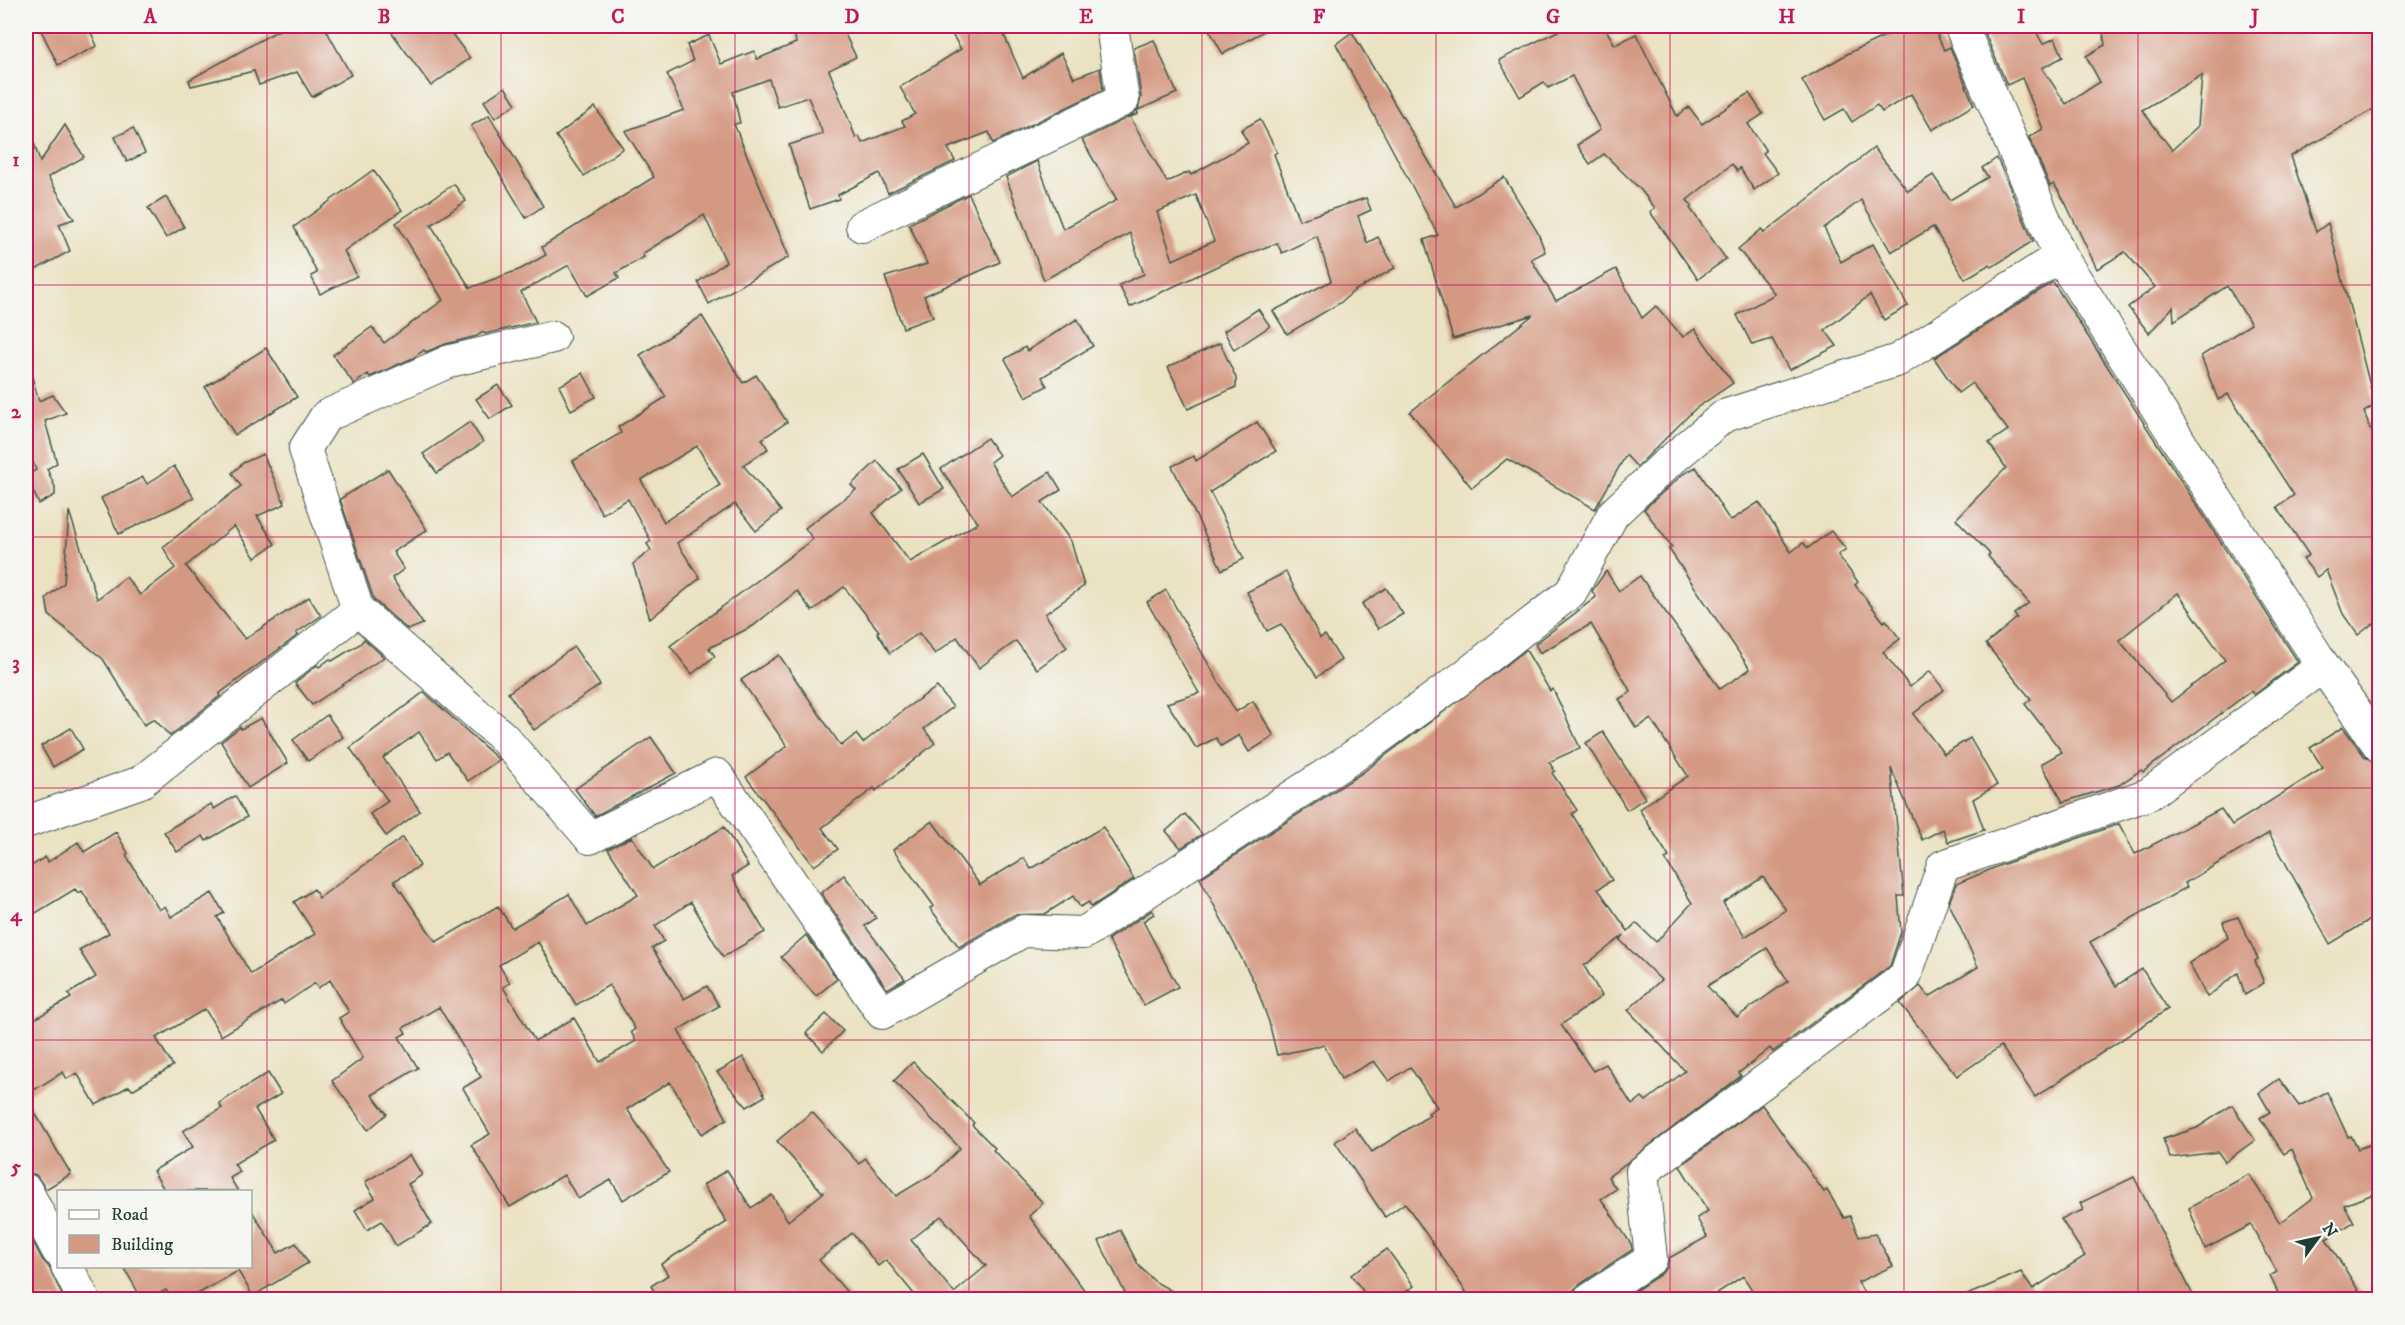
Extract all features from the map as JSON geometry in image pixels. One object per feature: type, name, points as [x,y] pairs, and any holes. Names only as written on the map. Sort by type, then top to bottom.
[{"type":"street","points":[[862,226],[1123,100],[1112,26]]},
{"type":"street","points":[[1961,26],[2060,255],[2324,666],[2379,746]]},
{"type":"street","points":[[553,337],[450,361],[327,416],[305,449],[358,610],[503,737],[590,838],[717,775],[882,1013],[1023,931],[1084,933],[1351,758],[1463,677],[1571,592],[1613,514],[1664,466],[1724,416],[1898,360],[2060,255]]},
{"type":"street","points":[[26,822],[141,782],[358,610]]},
{"type":"street","points":[[1589,1299],[1651,1259],[1642,1172],[1905,976],[1943,866],[2149,794],[2324,666]]},
{"type":"street","points":[[26,1190],[57,1249]]},
{"type":"street","points":[[68,1268],[84,1299]]},
{"type":"building","points":[[39,26],[88,26],[97,46],[58,65]]},
{"type":"building","points":[[286,26],[324,26],[351,75],[312,97],[297,72],[259,85],[254,71],[191,86],[189,80]]},
{"type":"building","points":[[387,26],[446,26],[470,58],[431,86]]},
{"type":"building","points":[[793,26],[841,26],[856,57],[829,70],[856,138],[859,136],[862,143],[905,126],[902,121],[915,114],[900,87],[961,49],[947,26],[1000,26],[1023,78],[1061,53],[1074,78],[1100,68],[1103,90],[993,143],[989,132],[948,148],[955,161],[888,193],[879,173],[838,195],[839,199],[810,209],[789,145],[823,134],[808,97],[778,107],[769,79],[733,92],[740,123],[734,124],[789,257],[709,304],[698,282],[726,262],[704,215],[642,254],[644,257],[616,273],[619,278],[587,296],[569,265],[521,292],[536,322],[485,334],[483,332],[426,352],[424,350],[413,358],[370,377],[368,374],[354,384],[333,355],[372,327],[384,343],[443,300],[396,223],[454,184],[466,201],[431,225],[470,288],[521,269],[546,255],[542,247],[654,177],[625,131],[684,110],[667,74],[693,61],[687,45],[709,35],[721,64],[754,51],[757,59],[796,43]]},
{"type":"building","points":[[1207,26],[1273,26],[1223,54]]},
{"type":"building","points":[[1568,26],[1604,26],[1615,45],[1636,34],[1677,116],[1689,107],[1702,124],[1749,93],[1763,114],[1748,124],[1766,151],[1763,153],[1778,173],[1754,190],[1740,168],[1737,171],[1732,164],[1687,200],[1692,206],[1690,208],[1726,259],[1698,279],[1650,212],[1655,208],[1640,189],[1604,154],[1590,164],[1577,145],[1600,130],[1572,76],[1548,88],[1544,82],[1520,97],[1499,60]]},
{"type":"building","points":[[1906,26],[1933,26],[1944,50],[1950,47],[1974,105],[1932,130],[1911,94],[1882,112],[1877,105],[1852,122],[1844,109],[1825,120],[1802,80],[1849,53]]},
{"type":"building","points":[[1989,26],[2033,26],[2043,44],[2055,38],[2063,57],[2042,68],[2066,104],[2100,82],[2086,56],[2105,45],[2102,26],[2379,26],[2379,106],[2291,156],[2316,232],[2328,223],[2375,405],[2364,412],[2379,450],[2379,619],[2358,635],[2343,614],[2326,570],[2317,577],[2303,559],[2309,555],[2277,507],[2294,495],[2228,394],[2218,400],[2201,356],[2251,324],[2227,286],[2174,321],[2173,307],[2149,333],[2128,307],[2155,287],[2125,252],[2097,269],[2065,202],[2054,184],[2050,186],[2029,137],[2043,129],[2022,78],[2007,85],[1983,29]],"holes":[[[2202,75],[2198,126],[2172,150],[2142,110]]]},
{"type":"building","points":[[1352,32],[1456,207],[1504,177],[1538,233],[1545,252],[1531,259],[1556,301],[1616,269],[1642,318],[1656,306],[1683,337],[1695,329],[1733,383],[1695,409],[1637,467],[1626,455],[1595,509],[1507,459],[1472,488],[1410,412],[1533,315],[1453,339],[1424,240],[1438,235],[1336,44]]},
{"type":"building","points":[[1154,40],[1177,93],[1138,110],[1141,97],[1134,48]]},
{"type":"building","points":[[505,87],[516,104],[495,118],[484,101]]},
{"type":"building","points":[[595,107],[623,148],[584,176],[556,136]]},
{"type":"building","points":[[1137,110],[1138,114],[1130,117],[1167,182],[1189,172],[1191,175],[1248,143],[1241,130],[1260,119],[1277,152],[1274,154],[1299,220],[1366,198],[1371,210],[1358,216],[1367,243],[1378,237],[1395,268],[1287,334],[1273,311],[1331,281],[1317,236],[1282,253],[1277,243],[1226,262],[1130,307],[1119,285],[1144,274],[1130,233],[1044,280],[1006,177],[1037,161],[1063,229],[1117,200],[1082,140],[1131,116]],"holes":[[[1196,195],[1214,241],[1173,260],[1157,212]]]},
{"type":"building","points":[[489,115],[543,206],[526,218],[471,126]]},
{"type":"building","points":[[65,125],[84,157],[48,177],[74,219],[59,224],[70,251],[26,275],[26,134],[31,133],[40,162]]},
{"type":"building","points":[[133,128],[145,153],[127,162],[115,137]]},
{"type":"building","points":[[1874,148],[1908,191],[1933,175],[1950,200],[1988,177],[1982,168],[1997,158],[2033,241],[1992,267],[1990,264],[1965,279],[1933,227],[1891,252],[1861,200],[1824,228],[1841,262],[1873,244],[1908,306],[1884,320],[1870,295],[1825,330],[1837,346],[1789,370],[1772,339],[1752,345],[1737,315],[1775,294],[1738,249],[1762,229],[1764,233]]},
{"type":"building","points":[[373,170],[402,210],[344,251],[357,276],[320,294],[311,276],[317,273],[294,227]]},
{"type":"building","points":[[969,194],[1000,262],[924,296],[933,317],[903,328],[885,277],[927,264],[909,224]]},
{"type":"building","points":[[166,197],[184,227],[166,238],[148,208]]},
{"type":"building","points":[[2053,282],[2298,662],[2254,695],[2251,691],[2143,772],[2141,770],[2119,785],[2063,802],[2041,764],[2062,752],[2025,704],[2031,699],[1986,644],[2017,618],[2014,614],[2029,603],[1988,556],[1990,554],[1956,519],[2006,468],[1989,443],[2008,430],[1972,383],[1958,393],[1934,358]],"holes":[[[2178,593],[2225,660],[2171,702],[2119,640]]]},
{"type":"building","points":[[1258,309],[1270,326],[1234,350],[1224,331]]},
{"type":"building","points":[[702,316],[743,383],[756,375],[787,422],[762,439],[768,449],[743,465],[781,511],[756,531],[735,504],[677,543],[700,578],[650,619],[633,564],[651,550],[647,544],[651,541],[628,499],[602,514],[573,461],[621,433],[618,427],[666,397],[640,355]],"holes":[[[697,446],[720,485],[664,522],[641,480]]]},
{"type":"building","points":[[1077,319],[1093,346],[1042,377],[1047,386],[1026,397],[1005,359],[1025,347],[1027,351]]},
{"type":"building","points":[[1220,343],[1236,378],[1236,387],[1188,409],[1168,367]]},
{"type":"building","points":[[266,348],[297,397],[235,435],[205,387]]},
{"type":"building","points":[[31,373],[39,401],[53,395],[66,413],[45,421],[57,463],[47,469],[55,487],[55,495],[39,504],[26,476],[36,470],[26,445],[26,374]]},
{"type":"building","points":[[583,373],[596,397],[571,410],[559,386]]},
{"type":"building","points":[[498,385],[512,405],[490,419],[476,399]]},
{"type":"building","points":[[470,422],[483,442],[437,473],[423,454]]},
{"type":"building","points":[[1257,422],[1276,451],[1210,492],[1244,559],[1222,570],[1172,466],[1194,456],[1196,461]]},
{"type":"building","points":[[987,438],[999,455],[990,462],[1012,497],[1050,472],[1061,490],[1042,502],[1071,541],[1084,586],[1045,614],[1067,647],[1037,669],[1016,641],[979,668],[957,637],[935,654],[919,633],[890,653],[877,632],[879,631],[844,587],[812,611],[797,591],[753,626],[709,648],[715,656],[692,674],[670,646],[813,539],[805,528],[856,490],[851,485],[877,461],[901,488],[873,513],[910,562],[978,523],[941,469]]},
{"type":"building","points":[[263,454],[285,504],[257,516],[275,544],[255,558],[234,526],[186,566],[245,639],[309,597],[321,616],[219,694],[220,696],[170,736],[154,719],[144,725],[103,659],[49,615],[46,598],[64,583],[69,511],[97,599],[126,577],[140,595],[175,568],[163,547],[241,486],[232,473],[243,463]]},
{"type":"building","points":[[923,454],[944,489],[919,503],[898,469]]},
{"type":"building","points":[[174,466],[194,498],[119,534],[101,498],[143,477],[147,484]]},
{"type":"building","points":[[1696,467],[1730,521],[1759,502],[1791,552],[1803,543],[1808,548],[1831,531],[1846,549],[1838,555],[1858,582],[1855,585],[1900,639],[1883,652],[1910,687],[1930,671],[1944,690],[1913,714],[1944,754],[1970,738],[1997,785],[1973,799],[1984,830],[1948,842],[1943,829],[1922,840],[1891,768],[1904,896],[1898,896],[1901,932],[1890,966],[1773,1052],[1770,1048],[1739,1073],[1741,1076],[1608,1177],[1616,1189],[1601,1199],[1631,1244],[1632,1250],[1579,1285],[1564,1299],[1471,1299],[1405,1203],[1385,1217],[1335,1142],[1355,1128],[1372,1152],[1430,1115],[1428,1113],[1437,1107],[1410,1067],[1389,1081],[1374,1061],[1341,1079],[1324,1045],[1277,1055],[1269,1022],[1256,986],[1200,878],[1362,773],[1526,650],[1550,691],[1553,689],[1580,748],[1549,762],[1555,771],[1552,773],[1577,810],[1572,814],[1612,880],[1598,889],[1628,931],[1636,923],[1656,942],[1692,903],[1665,859],[1669,857],[1639,809],[1688,776],[1651,719],[1636,728],[1619,699],[1631,692],[1591,624],[1540,653],[1535,644],[1596,597],[1592,591],[1606,571],[1619,591],[1640,576],[1720,689],[1750,669],[1669,549],[1672,547],[1644,509],[1683,474]],"holes":[[[1763,877],[1786,910],[1745,937],[1723,903]],[[1624,935],[1620,940],[1661,980],[1628,1010],[1685,1071],[1646,1101],[1642,1097],[1632,1105],[1606,1064],[1593,1071],[1561,1025],[1602,996],[1584,966]],[[1767,948],[1788,981],[1737,1017],[1707,986]]]},
{"type":"building","points":[[388,469],[427,530],[393,552],[404,569],[392,578],[423,624],[408,630],[374,600],[340,499]]},
{"type":"building","points":[[1286,572],[1320,638],[1325,635],[1341,660],[1317,677],[1281,624],[1267,631],[1247,592]]},
{"type":"building","points":[[1386,588],[1403,614],[1378,629],[1362,604]]},
{"type":"building","points":[[1166,590],[1236,712],[1253,701],[1274,736],[1249,752],[1239,735],[1221,746],[1216,738],[1196,748],[1167,703],[1199,693],[1147,602]]},
{"type":"building","points":[[364,639],[384,657],[312,705],[295,683],[317,665],[319,667],[330,659],[332,661],[360,644]]},
{"type":"building","points":[[574,647],[600,685],[534,730],[508,693]]},
{"type":"building","points":[[779,655],[841,746],[856,734],[863,743],[906,708],[937,687],[953,707],[924,729],[935,743],[876,791],[874,788],[822,828],[838,849],[814,866],[746,777],[787,746],[741,680]]},
{"type":"building","points":[[424,692],[499,760],[468,781],[447,752],[437,759],[419,732],[383,758],[420,811],[386,836],[370,814],[388,801],[350,748]]},
{"type":"building","points":[[327,715],[343,737],[308,761],[293,740]]},
{"type":"building","points":[[261,718],[288,763],[248,788],[221,742],[240,727],[241,729]]},
{"type":"building","points":[[2343,727],[2365,757],[2379,764],[2379,914],[2330,944],[2269,833],[2185,883],[2187,887],[2090,942],[2116,986],[2142,969],[2168,1009],[2035,1097],[2001,1046],[1957,1076],[1900,1003],[1920,986],[1929,997],[1978,967],[1949,903],[1956,884],[2001,865],[2119,824],[2135,854],[2221,809],[2232,825],[2323,768],[2310,748]]},
{"type":"building","points":[[71,728],[83,749],[53,767],[41,746]]},
{"type":"building","points":[[1603,732],[1645,798],[1627,810],[1586,743]]},
{"type":"building","points":[[651,737],[676,773],[595,816],[575,789]]},
{"type":"building","points":[[235,796],[247,817],[206,841],[203,836],[177,852],[164,832],[211,804],[214,809]]},
{"type":"building","points":[[1185,814],[1202,834],[1181,848],[1166,831]]},
{"type":"building","points":[[932,821],[980,885],[1024,858],[1031,869],[1103,827],[1134,879],[1091,907],[1089,902],[1080,907],[1073,896],[1045,914],[1014,915],[959,947],[930,908],[934,906],[893,850]]},
{"type":"building","points":[[724,827],[748,866],[732,876],[765,932],[723,957],[691,902],[655,926],[664,941],[652,948],[684,999],[707,986],[719,1006],[678,1030],[727,1119],[702,1134],[670,1082],[627,1109],[669,1172],[623,1200],[611,1180],[578,1199],[564,1175],[510,1207],[471,1145],[490,1134],[463,1088],[481,1077],[439,1007],[403,1028],[406,1033],[399,1037],[418,1068],[372,1095],[387,1114],[368,1130],[332,1081],[363,1058],[339,1018],[349,1012],[330,980],[318,988],[315,983],[284,1004],[282,1000],[221,1036],[205,1009],[156,1038],[173,1066],[132,1090],[129,1086],[96,1105],[77,1073],[67,1079],[63,1072],[26,1095],[26,1024],[71,998],[68,994],[96,977],[79,950],[109,933],[82,891],[78,893],[75,889],[26,919],[26,870],[45,857],[48,862],[78,842],[84,852],[116,832],[128,853],[126,855],[159,910],[165,906],[171,917],[212,893],[224,913],[217,917],[251,974],[315,934],[294,902],[314,889],[319,898],[403,837],[420,866],[394,881],[436,942],[498,906],[512,928],[569,894],[587,926],[638,895],[608,849],[632,837],[653,869]],"holes":[[[538,942],[576,1005],[609,985],[635,1029],[631,1032],[636,1041],[600,1062],[574,1018],[535,1041],[503,987],[510,983],[499,965]]]},
{"type":"building","points":[[844,875],[876,918],[865,926],[905,979],[887,989],[821,893]]},
{"type":"building","points":[[1152,910],[1154,914],[1143,921],[1178,987],[1144,1005],[1108,939]]},
{"type":"building","points":[[2238,917],[2258,959],[2255,961],[2264,983],[2245,995],[2238,973],[2207,997],[2189,963],[2228,938],[2223,922]]},
{"type":"building","points":[[806,935],[837,979],[816,996],[781,957]]},
{"type":"building","points":[[826,1014],[843,1031],[823,1051],[806,1033]]},
{"type":"building","points":[[743,1057],[765,1096],[747,1107],[717,1072]]},
{"type":"building","points":[[913,1062],[974,1123],[972,1125],[995,1148],[993,1150],[1043,1203],[1029,1216],[1091,1299],[918,1299],[886,1260],[878,1266],[852,1233],[819,1260],[853,1299],[659,1299],[651,1286],[668,1275],[661,1264],[727,1222],[703,1185],[727,1170],[751,1208],[772,1195],[788,1221],[823,1193],[777,1141],[812,1112],[859,1164],[865,1158],[896,1196],[936,1172],[960,1148],[894,1081]],"holes":[[[941,1216],[986,1266],[954,1293],[911,1240]]]},
{"type":"building","points":[[268,1073],[281,1094],[255,1109],[274,1140],[234,1164],[240,1172],[230,1178],[237,1190],[164,1190],[153,1171],[193,1147],[183,1131],[222,1108],[219,1103]]},
{"type":"building","points":[[2279,1079],[2299,1106],[2327,1092],[2348,1137],[2351,1136],[2358,1149],[2371,1144],[2379,1160],[2379,1192],[2344,1205],[2354,1222],[2326,1239],[2364,1299],[2281,1299],[2270,1276],[2277,1272],[2251,1225],[2205,1249],[2189,1208],[2249,1174],[2280,1223],[2313,1198],[2292,1149],[2284,1154],[2260,1118],[2270,1112],[2259,1093]]},
{"type":"building","points":[[26,1098],[71,1174],[46,1189],[36,1175],[26,1172]]},
{"type":"building","points":[[1762,1105],[1824,1192],[1827,1190],[1844,1218],[1850,1216],[1859,1237],[1875,1234],[1893,1266],[1858,1282],[1867,1299],[1758,1299],[1743,1276],[1708,1299],[1622,1299],[1661,1274],[1667,1267],[1669,1258],[1707,1237],[1697,1218],[1708,1211],[1680,1166]]},
{"type":"building","points":[[2232,1105],[2255,1140],[2225,1162],[2218,1152],[2170,1158],[2163,1139],[2197,1128]]},
{"type":"building","points":[[410,1155],[422,1175],[408,1184],[432,1224],[396,1246],[382,1221],[367,1230],[355,1210],[375,1198],[365,1182]]},
{"type":"building","points":[[2134,1177],[2195,1299],[1962,1299],[1962,1297],[2021,1272],[2033,1289],[2085,1256],[2061,1219],[2083,1210],[2080,1203]]},
{"type":"building","points":[[252,1211],[278,1253],[296,1243],[308,1263],[253,1296],[238,1271],[189,1299],[172,1299],[166,1290],[149,1299],[142,1299],[124,1268],[252,1268]]},
{"type":"building","points":[[26,1228],[42,1259],[49,1267],[64,1299],[31,1299],[26,1291]]},
{"type":"building","points":[[1120,1230],[1139,1266],[1154,1281],[1186,1299],[1128,1299],[1099,1241]]},
{"type":"building","points":[[1387,1249],[1414,1286],[1396,1299],[1369,1299],[1351,1275]]}]
